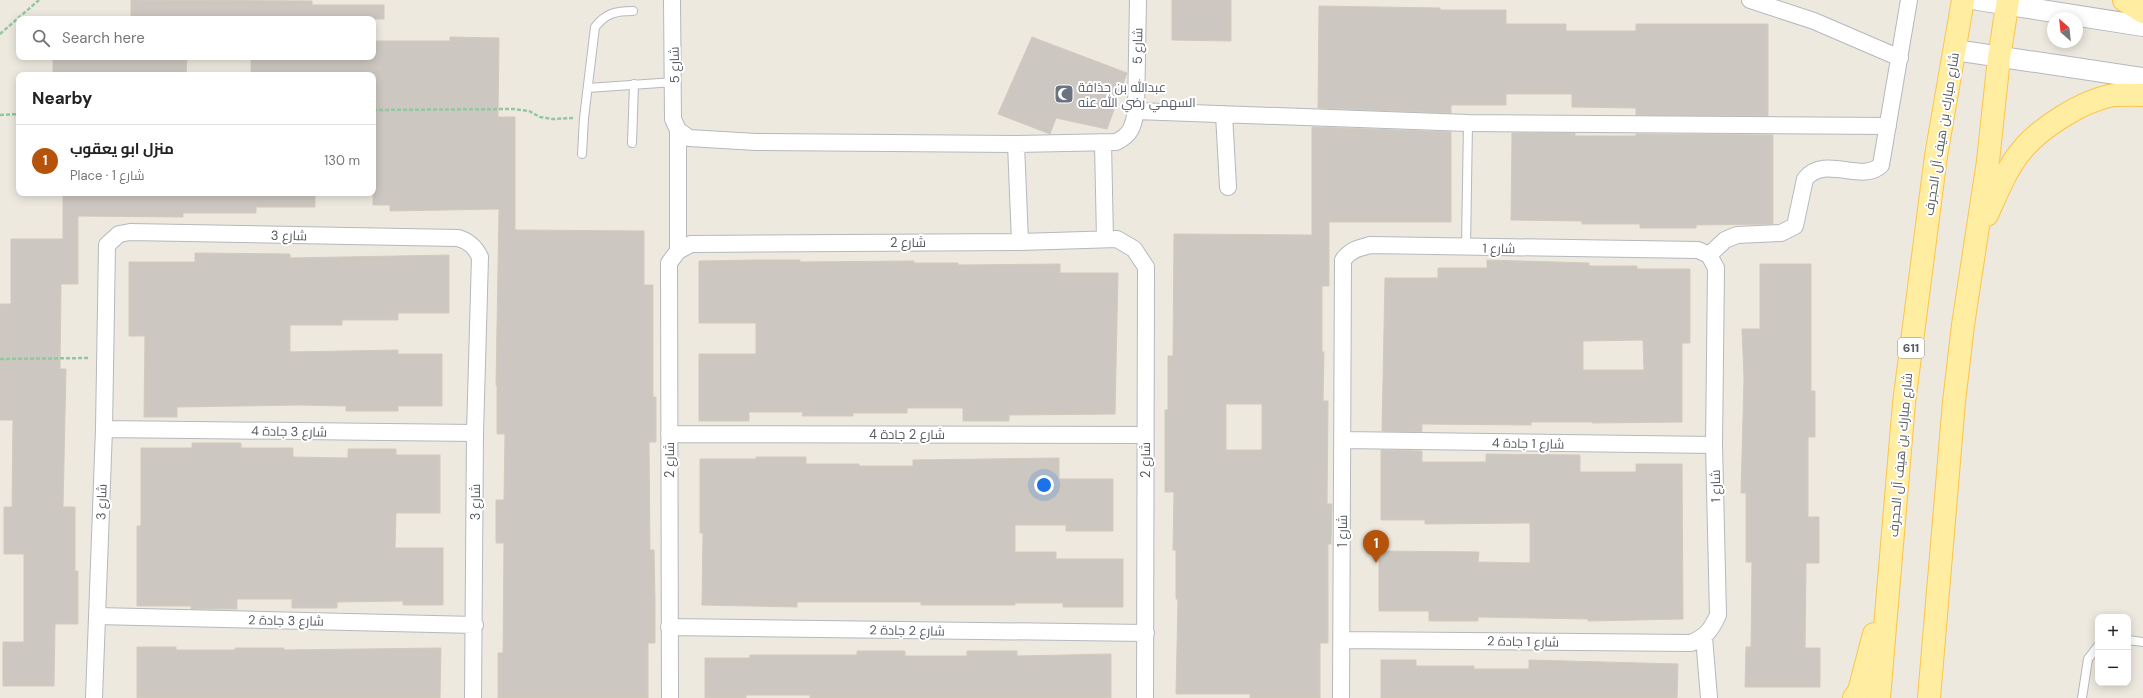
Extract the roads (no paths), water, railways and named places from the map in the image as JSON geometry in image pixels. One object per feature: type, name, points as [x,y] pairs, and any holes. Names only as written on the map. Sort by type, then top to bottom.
[{"type":"main road","name":"شارع مبارك بن هيف آل الحجرف","points":[[1879,698],[1904,403],[1936,156],[1963,0]]},
{"type":"main road","points":[[2124,0],[2143,12]]},
{"type":"main road","points":[[1929,698],[1954,402],[1963,325],[1988,161],[1999,58],[2008,2]]},
{"type":"main road","points":[[1963,325],[1985,220],[2004,177],[2022,149],[2052,123],[2084,104],[2110,96],[2143,95]]},
{"type":"main road","points":[[1854,698],[1859,691],[1890,567]]},
{"type":"street","name":"شارع 5","points":[[672,0],[674,82],[673,119],[678,130],[678,250]]},
{"type":"street","name":"شارع 5","points":[[1103,143],[1116,142],[1127,137],[1133,128],[1136,112],[1138,0]]},
{"type":"street","points":[[1750,0],[1814,21],[1900,58]]},
{"type":"street","points":[[1709,255],[1730,237],[1736,235],[1781,233],[1795,226],[1805,179],[1819,168],[1871,171],[1877,169],[1881,165],[1909,0]]},
{"type":"street","points":[[1978,0],[2008,2],[2143,26]]},
{"type":"street","points":[[1955,50],[1999,58],[2143,78]]},
{"type":"street","points":[[1136,112],[1468,123],[1888,126]]},
{"type":"street","points":[[1224,114],[1228,187]]},
{"type":"street","points":[[678,130],[689,138],[756,142],[1016,144],[1103,143],[1105,239]]},
{"type":"street","points":[[1016,144],[1020,242]]},
{"type":"street","name":"شارع 3","points":[[94,698],[104,429],[107,245],[119,234],[138,232],[458,238],[471,244],[480,257],[475,433],[475,625],[473,698]]},
{"type":"street","name":"شارع 2","points":[[670,698],[669,263],[678,250],[691,244],[1020,242],[1105,239],[1117,239],[1134,249],[1146,267],[1145,698]]},
{"type":"street","name":"شارع 1","points":[[1341,698],[1343,260],[1352,250],[1370,245],[1698,250],[1709,255],[1716,268],[1714,445],[1718,615],[1704,637]]},
{"type":"street","name":"شارع 3 جادة 4","points":[[104,429],[475,433]]},
{"type":"street","name":"شارع 2 جادة 4","points":[[669,434],[1145,435]]},
{"type":"street","name":"شارع 1 جادة 4","points":[[1343,440],[1714,445]]},
{"type":"street","name":"شارع 3 جادة 2","points":[[97,616],[475,625]]},
{"type":"street","name":"شارع 2 جادة 2","points":[[669,627],[1146,633]]},
{"type":"street","points":[[1704,637],[1709,698]]},
{"type":"street","name":"شارع 1 جادة 2","points":[[1342,640],[1691,643],[1704,637]]},
{"type":"lane","points":[[582,154],[584,118],[595,27],[602,18],[615,11],[633,11]]},
{"type":"lane","points":[[588,88],[674,82]]},
{"type":"lane","points":[[632,143],[634,84]]},
{"type":"lane","points":[[1466,247],[1468,123]]},
{"type":"lane","points":[[2131,640],[2143,642]]},
{"type":"lane","points":[[2082,698],[2088,659],[2095,650]]},
{"type":"place","name":"عبدالله بن حذافة السهمي رضي الله عنه","points":[[1064,94]]},
{"type":"place","name":"منزل ابو يعقوب","points":[[1376,563]]}]
